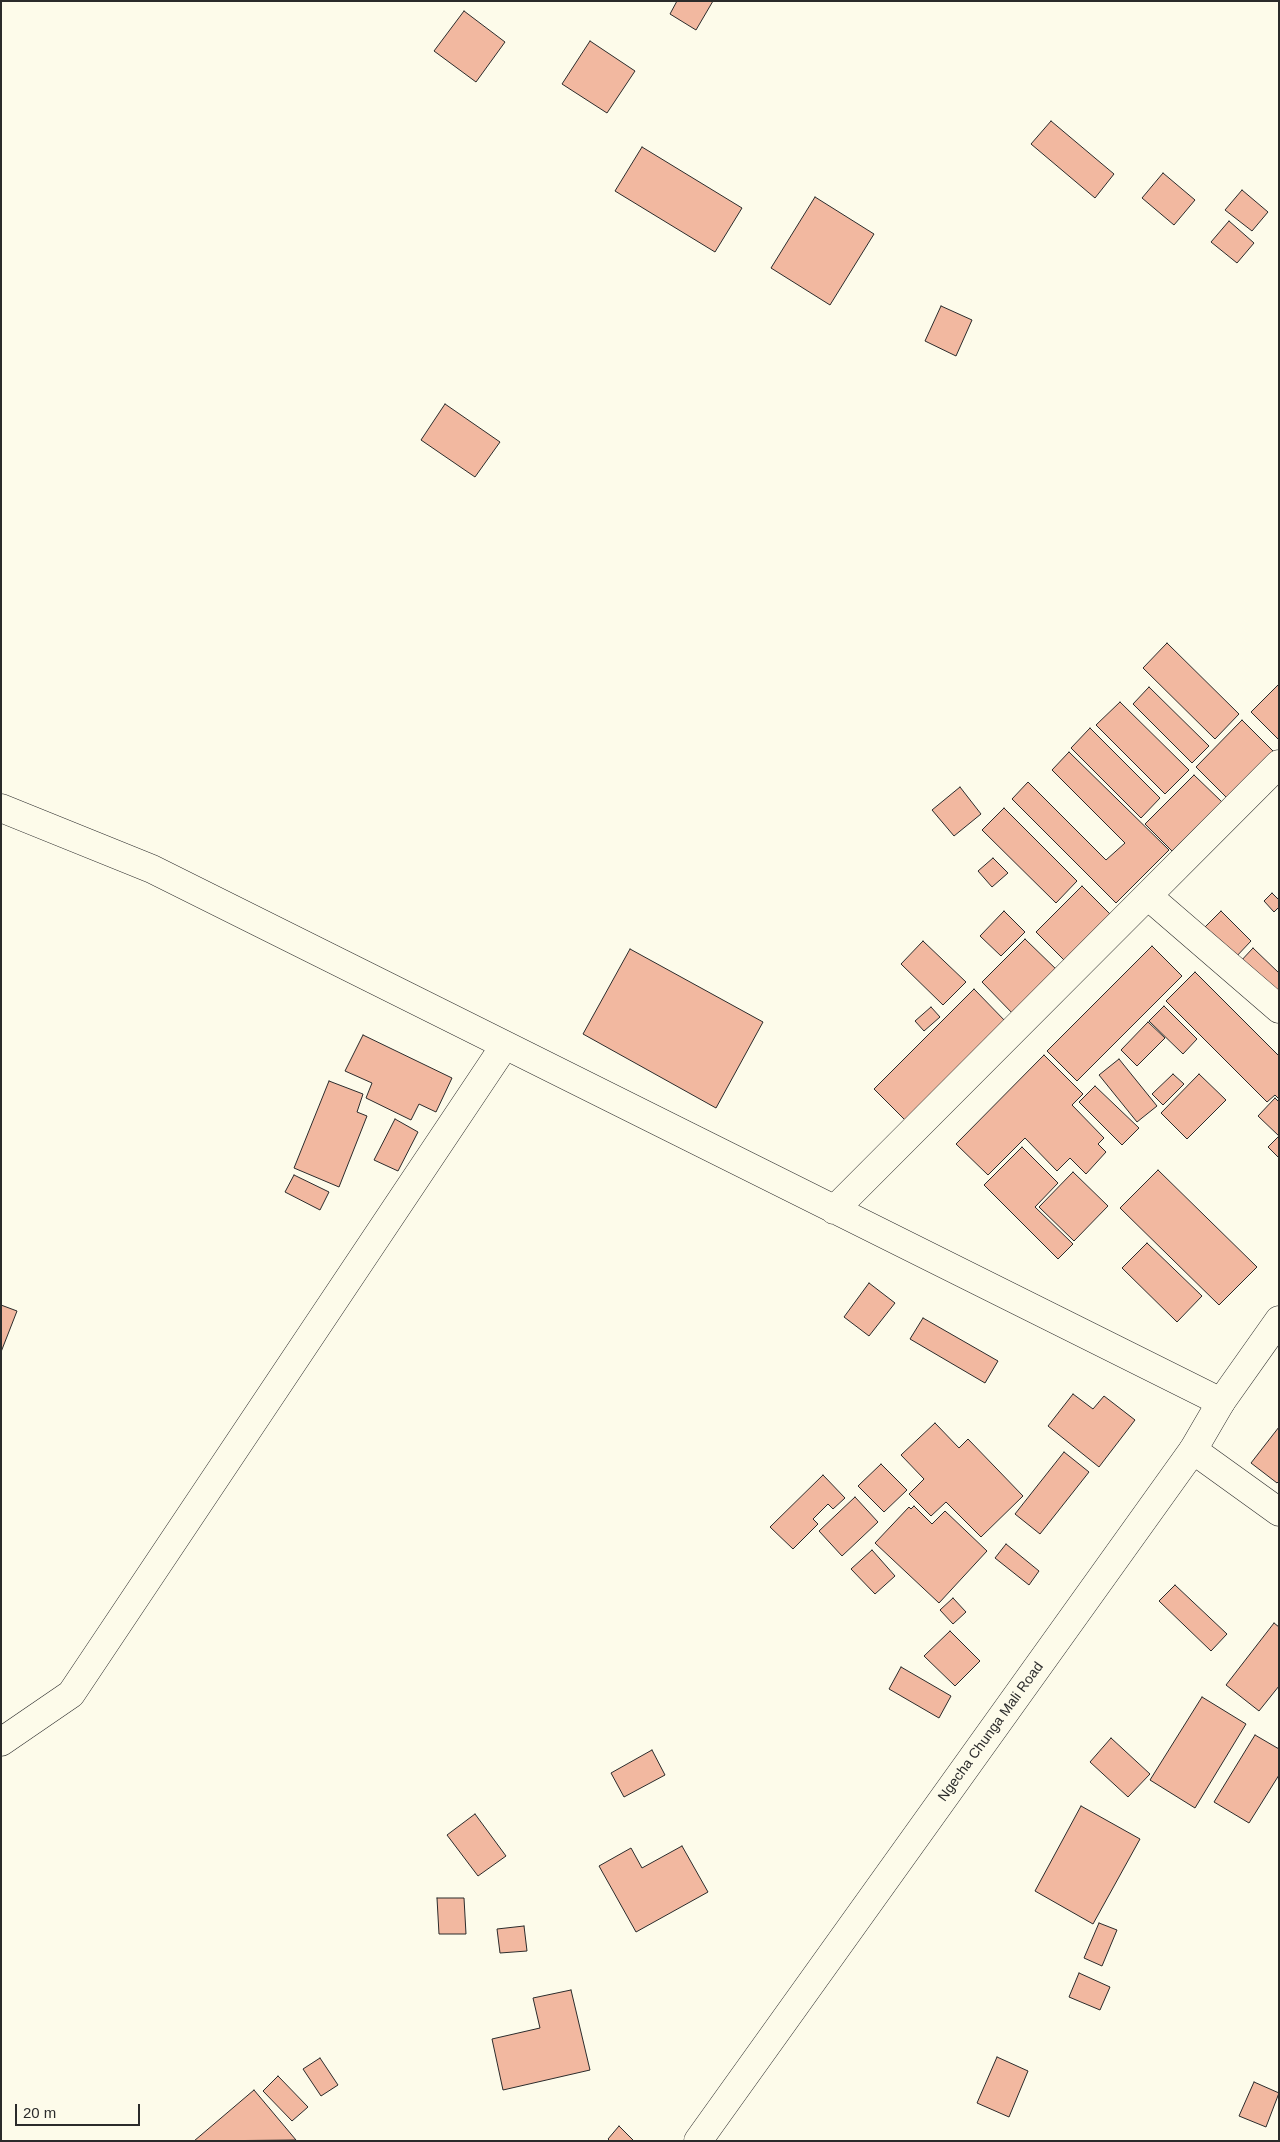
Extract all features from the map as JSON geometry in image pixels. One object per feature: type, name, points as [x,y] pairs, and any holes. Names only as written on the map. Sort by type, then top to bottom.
[{"type":"street","points":[[834,1210],[1279,764]]},
{"type":"street","points":[[1,808],[152,869],[1221,1402]]},
{"type":"street","points":[[1148,896],[1279,1009]]},
{"type":"street","points":[[1,1742],[71,1694],[505,1045]]},
{"type":"street","name":"Ngecha Chunga Mali Road","points":[[698,2141],[1193,1450],[1221,1402],[1279,1320]]},
{"type":"street","points":[[1193,1450],[1279,1512]]},
{"type":"building","points":[[677,1],[713,1],[696,30],[670,14]]},
{"type":"building","points":[[464,11],[505,42],[476,82],[434,51]]},
{"type":"building","points":[[590,41],[635,71],[607,113],[562,84]]},
{"type":"building","points":[[1051,121],[1114,174],[1095,198],[1031,144]]},
{"type":"building","points":[[642,147],[742,208],[715,252],[615,191]]},
{"type":"building","points":[[1163,173],[1195,200],[1174,225],[1142,198]]},
{"type":"building","points":[[1242,190],[1268,212],[1252,231],[1225,210]]},
{"type":"building","points":[[815,197],[874,234],[830,305],[771,268]]},
{"type":"building","points":[[1229,221],[1254,243],[1237,263],[1211,242]]},
{"type":"building","points":[[941,306],[972,320],[956,356],[925,341]]},
{"type":"building","points":[[445,404],[500,442],[475,477],[421,440]]},
{"type":"building","points":[[1167,643],[1239,714],[1215,739],[1143,668]]},
{"type":"building","points":[[1279,684],[1279,740],[1251,712]]},
{"type":"building","points":[[1149,687],[1209,746],[1192,763],[1133,704]]},
{"type":"building","points":[[1120,702],[1189,770],[1165,794],[1096,725]]},
{"type":"building","points":[[1242,720],[1277,755],[1231,802],[1196,767]]},
{"type":"building","points":[[1090,728],[1160,798],[1141,818],[1071,748]]},
{"type":"building","points":[[1069,752],[1169,850],[1116,903],[1012,799],[1028,782],[1106,860],[1125,843],[1052,770]]},
{"type":"building","points":[[1194,775],[1222,802],[1172,851],[1145,824]]},
{"type":"building","points":[[960,787],[981,814],[954,836],[932,810]]},
{"type":"building","points":[[1004,808],[1077,881],[1056,903],[982,830]]},
{"type":"building","points":[[993,858],[1008,873],[992,887],[978,871]]},
{"type":"building","points":[[1082,886],[1113,917],[1067,963],[1036,932]]},
{"type":"building","points":[[1272,893],[1279,900],[1279,907],[1274,912],[1264,901]]},
{"type":"building","points":[[1004,911],[1025,932],[1001,956],[980,936]]},
{"type":"building","points":[[1221,911],[1251,941],[1234,959],[1203,929]]},
{"type":"building","points":[[1025,939],[1059,972],[1015,1016],[982,982]]},
{"type":"building","points":[[923,941],[966,982],[943,1005],[901,964]]},
{"type":"building","points":[[1152,946],[1182,976],[1077,1081],[1047,1051]]},
{"type":"building","points":[[1253,948],[1279,973],[1279,1002],[1239,963]]},
{"type":"building","points":[[630,949],[763,1022],[716,1108],[583,1034]]},
{"type":"building","points":[[1195,972],[1279,1056],[1279,1099],[1275,1095],[1267,1102],[1166,1001]]},
{"type":"building","points":[[974,989],[1008,1024],[908,1123],[874,1089]]},
{"type":"building","points":[[1164,1006],[1197,1039],[1183,1054],[1149,1021]]},
{"type":"building","points":[[931,1007],[940,1017],[924,1031],[915,1021]]},
{"type":"building","points":[[1148,1022],[1165,1038],[1137,1066],[1121,1050]]},
{"type":"building","points":[[363,1035],[452,1078],[436,1112],[419,1104],[411,1120],[366,1098],[372,1083],[345,1071]]},
{"type":"building","points":[[1044,1055],[1083,1094],[1072,1105],[1104,1138],[1098,1144],[1106,1152],[1086,1174],[1070,1158],[1057,1171],[1025,1138],[988,1175],[956,1144]]},
{"type":"building","points":[[1119,1059],[1157,1106],[1137,1122],[1099,1075]]},
{"type":"building","points":[[1173,1074],[1184,1084],[1163,1105],[1152,1094]]},
{"type":"building","points":[[1199,1074],[1226,1100],[1187,1139],[1161,1113]]},
{"type":"building","points":[[329,1081],[363,1094],[357,1112],[367,1116],[339,1187],[294,1168]]},
{"type":"building","points":[[1095,1086],[1139,1128],[1122,1145],[1079,1102]]},
{"type":"building","points":[[1275,1098],[1279,1102],[1279,1136],[1258,1116]]},
{"type":"building","points":[[395,1119],[418,1132],[398,1171],[374,1160]]},
{"type":"building","points":[[1279,1136],[1279,1158],[1268,1147]]},
{"type":"building","points":[[1022,1147],[1058,1183],[1035,1207],[1073,1244],[1058,1259],[984,1185]]},
{"type":"building","points":[[1158,1170],[1257,1267],[1219,1305],[1120,1208]]},
{"type":"building","points":[[1073,1172],[1108,1206],[1074,1241],[1039,1207]]},
{"type":"building","points":[[294,1175],[329,1192],[320,1210],[285,1192]]},
{"type":"building","points":[[1147,1243],[1202,1296],[1177,1322],[1122,1268]]},
{"type":"building","points":[[869,1283],[895,1303],[869,1336],[844,1317]]},
{"type":"building","points":[[1,1305],[17,1311],[1,1352]]},
{"type":"building","points":[[923,1318],[998,1361],[985,1383],[910,1339]]},
{"type":"building","points":[[1073,1394],[1093,1409],[1104,1396],[1135,1420],[1099,1467],[1048,1426]]},
{"type":"building","points":[[935,1423],[959,1448],[968,1439],[1023,1496],[981,1537],[946,1502],[931,1516],[909,1494],[924,1479],[901,1455]]},
{"type":"building","points":[[1279,1427],[1279,1481],[1277,1483],[1251,1463]]},
{"type":"building","points":[[1064,1452],[1089,1472],[1040,1534],[1015,1514]]},
{"type":"building","points":[[881,1464],[907,1490],[884,1512],[858,1486]]},
{"type":"building","points":[[823,1475],[845,1498],[833,1509],[828,1504],[813,1519],[818,1524],[793,1549],[770,1527]]},
{"type":"building","points":[[855,1497],[878,1522],[842,1556],[819,1531]]},
{"type":"building","points":[[914,1506],[932,1524],[945,1511],[987,1551],[939,1603],[875,1543],[909,1507],[911,1509]]},
{"type":"building","points":[[1006,1544],[1039,1571],[1029,1585],[995,1558]]},
{"type":"building","points":[[872,1550],[895,1576],[875,1594],[851,1569]]},
{"type":"building","points":[[1175,1585],[1227,1634],[1211,1651],[1159,1601]]},
{"type":"building","points":[[953,1598],[966,1612],[953,1624],[940,1610]]},
{"type":"building","points":[[1274,1623],[1279,1627],[1279,1686],[1259,1711],[1226,1685]]},
{"type":"building","points":[[950,1631],[980,1661],[955,1686],[924,1656]]},
{"type":"building","points":[[901,1667],[951,1696],[939,1718],[889,1689]]},
{"type":"building","points":[[1202,1697],[1246,1724],[1195,1808],[1150,1780]]},
{"type":"building","points":[[1255,1735],[1279,1749],[1279,1775],[1249,1823],[1214,1802]]},
{"type":"building","points":[[1111,1738],[1150,1774],[1128,1797],[1090,1762]]},
{"type":"building","points":[[652,1750],[665,1775],[624,1797],[611,1773]]},
{"type":"building","points":[[1081,1806],[1140,1839],[1093,1924],[1035,1891]]},
{"type":"building","points":[[475,1814],[506,1856],[478,1876],[447,1835]]},
{"type":"building","points":[[682,1846],[708,1892],[636,1932],[599,1866],[631,1848],[642,1868]]},
{"type":"building","points":[[437,1898],[464,1898],[466,1934],[439,1934]]},
{"type":"building","points":[[1099,1923],[1117,1930],[1102,1966],[1084,1958]]},
{"type":"building","points":[[524,1926],[527,1951],[500,1953],[497,1929]]},
{"type":"building","points":[[1079,1973],[1110,1987],[1100,2010],[1069,1997]]},
{"type":"building","points":[[571,1990],[590,2070],[503,2090],[492,2039],[540,2028],[533,1998]]},
{"type":"building","points":[[997,2057],[1028,2071],[1009,2117],[977,2103]]},
{"type":"building","points":[[320,2058],[338,2085],[321,2096],[303,2069]]},
{"type":"building","points":[[278,2076],[308,2107],[292,2121],[263,2091]]},
{"type":"building","points":[[1254,2082],[1279,2093],[1266,2127],[1239,2116]]},
{"type":"building","points":[[254,2090],[296,2140],[194,2141]]},
{"type":"building","points":[[619,2126],[634,2141],[610,2141],[608,2139]]}]
